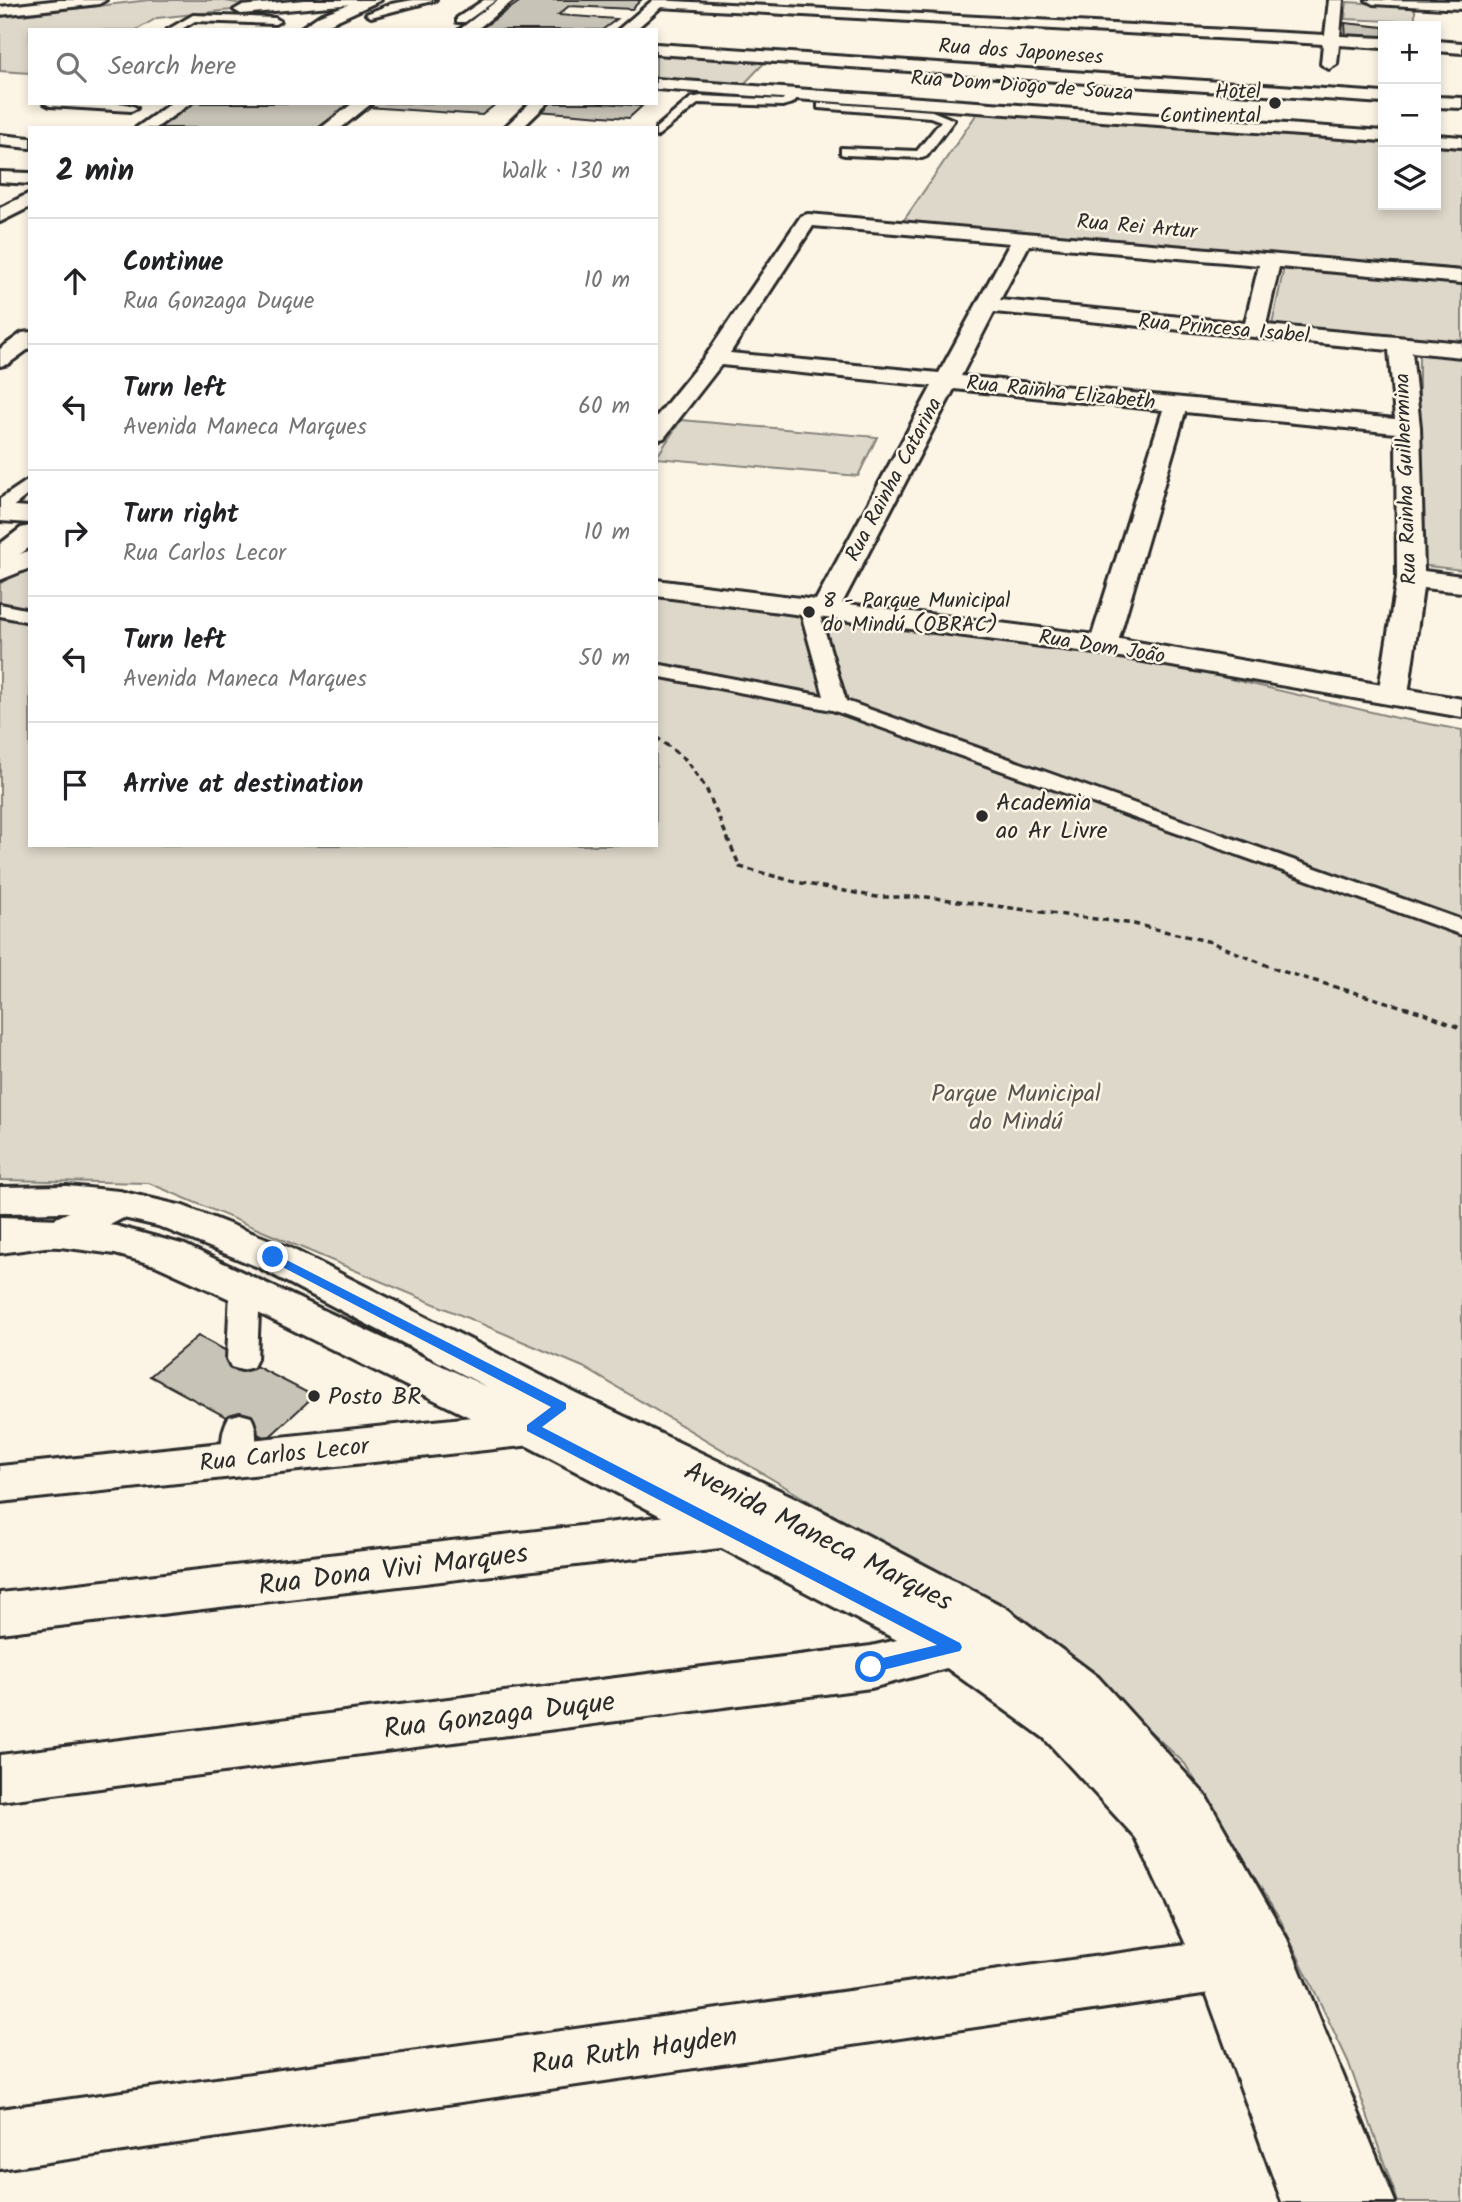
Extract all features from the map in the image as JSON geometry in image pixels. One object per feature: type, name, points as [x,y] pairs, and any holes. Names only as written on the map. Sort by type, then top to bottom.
[{"type":"street","points":[[0,12],[99,0]]},
{"type":"street","points":[[283,13],[353,0]]},
{"type":"street","points":[[463,25],[507,0]]},
{"type":"street","points":[[1327,95],[1330,40],[1336,0]]},
{"type":"street","points":[[1373,0],[1462,5]]},
{"type":"street","points":[[627,28],[661,1],[1378,43]]},
{"type":"street","points":[[244,5],[325,18]]},
{"type":"street","points":[[308,28],[325,18],[373,7]]},
{"type":"street","points":[[1441,46],[1462,48]]},
{"type":"street","name":"Rua dos Japoneses","points":[[658,49],[1378,98]]},
{"type":"street","name":"Rua Dom Diogo de Souza","points":[[658,84],[796,92],[827,100],[1378,136]]},
{"type":"street","points":[[1441,102],[1462,103]]},
{"type":"street","points":[[147,126],[180,105]]},
{"type":"street","points":[[332,126],[361,105]]},
{"type":"street","points":[[514,126],[538,105]]},
{"type":"street","points":[[1441,140],[1462,142]]},
{"type":"street","points":[[0,141],[28,143]]},
{"type":"street","points":[[0,177],[28,179]]},
{"type":"street","points":[[0,216],[28,200]]},
{"type":"street","name":"Rua Rei Artur","points":[[715,358],[808,220],[1462,277]]},
{"type":"street","name":"Rua Rainha Catarina","points":[[816,607],[1022,239]]},
{"type":"street","points":[[1254,331],[1269,260]]},
{"type":"street","name":"Rua Princesa Isabel","points":[[986,305],[1462,350]]},
{"type":"street","points":[[0,359],[28,339]]},
{"type":"street","name":"Rua Rainha Guilhermina","points":[[1393,695],[1411,578],[1408,427],[1401,345]]},
{"type":"street","points":[[658,430],[715,358]]},
{"type":"street","name":"Rua Rainha Elizabeth","points":[[715,358],[1408,427]]},
{"type":"street","points":[[658,391],[686,394]]},
{"type":"street","points":[[1103,645],[1175,404]]},
{"type":"street","points":[[0,510],[28,515]]},
{"type":"street","points":[[15,564],[28,538]]},
{"type":"street","points":[[1411,578],[1462,584]]},
{"type":"street","name":"Rua Dom João","points":[[658,588],[1103,645],[1462,709]]},
{"type":"street","name":"Avenida Maneca Marques","points":[[0,1200],[67,1199],[120,1204],[169,1215],[273,1257],[547,1417],[729,1529],[971,1635]]},
{"type":"street","points":[[0,1239],[60,1233],[120,1204]]},
{"type":"street","name":"Avenida Maneca Marques","points":[[0,1231],[60,1233],[116,1240],[170,1255],[547,1417],[785,1514],[971,1635],[1062,1723],[1155,1822],[1246,1962],[1364,2202]]},
{"type":"street","name":"Rua Carlos Lecor","points":[[0,1484],[239,1442],[547,1417]]},
{"type":"street","name":"Rua Dona Vivi Marques","points":[[0,1613],[729,1529],[785,1514]]},
{"type":"street","name":"Rua Gonzaga Duque","points":[[0,1778],[871,1667],[971,1635]]},
{"type":"street","name":"Avenida Maneca Marques","points":[[1246,1962],[1312,2202]]},
{"type":"street","name":"Rua Ruth Hayden","points":[[0,2139],[1246,1962]]},
{"type":"lane","points":[[373,7],[431,0]]},
{"type":"lane","points":[[463,25],[491,0]]},
{"type":"lane","points":[[176,28],[193,18],[283,13]]},
{"type":"lane","points":[[263,28],[283,13]]},
{"type":"lane","points":[[658,132],[695,100],[712,98],[782,103],[789,101],[796,92]]},
{"type":"lane","points":[[812,116],[827,100],[932,114],[948,120],[923,153],[845,151]]},
{"type":"lane","points":[[107,105],[135,106]]},
{"type":"lane","points":[[109,121],[135,106]]},
{"type":"lane","points":[[871,152],[880,141]]},
{"type":"lane","points":[[0,510],[28,486]]},
{"type":"lane","points":[[816,607],[837,705]]},
{"type":"lane","points":[[0,610],[28,616]]},
{"type":"lane","points":[[658,670],[837,705],[1462,928]]},
{"type":"lane","points":[[242,1359],[245,1289]]},
{"type":"path","points":[[658,739],[685,759],[706,788],[740,867],[877,897],[953,899],[1134,924],[1211,942],[1278,970],[1427,1014],[1462,1029]]},
{"type":"green space","points":[[149,0],[220,0],[260,7],[157,18],[140,28],[28,28],[28,73],[0,71],[0,15],[22,15]]},
{"type":"green space","points":[[1347,2],[1415,6],[1415,21],[1345,19]]},
{"type":"green space","points":[[658,53],[767,60],[744,84],[658,78]]},
{"type":"green space","points":[[978,112],[1378,143],[1378,210],[1441,210],[1441,147],[1462,149],[1462,269],[902,223]]},
{"type":"green space","points":[[1284,267],[1462,284],[1462,342],[1272,325]]},
{"type":"green space","points":[[1419,353],[1462,357],[1462,570],[1419,565]]},
{"type":"green space","points":[[681,420],[877,437],[858,476],[658,458]]},
{"type":"green space","name":"Parque Municipal do Mindú","points":[[28,567],[28,847],[658,847],[658,597],[1102,649],[1397,718],[1462,730],[1462,2202],[1398,2202],[1348,2061],[1280,1919],[1185,1764],[1083,1668],[994,1605],[814,1504],[583,1367],[149,1183],[0,1180],[0,584],[17,571]]},
{"type":"building","points":[[522,0],[641,0],[632,9],[569,6],[558,15],[617,19],[605,28],[482,28]]},
{"type":"building","points":[[1345,23],[1378,26],[1378,41],[1346,39]]},
{"type":"building","points":[[186,105],[349,105],[321,126],[150,126]]},
{"type":"building","points":[[368,105],[494,105],[482,115],[366,107]]},
{"type":"building","points":[[543,105],[642,106],[629,118],[536,111]]},
{"type":"building","points":[[198,1336],[314,1396],[267,1439],[150,1376]]},
{"type":"place","name":"Hotel Continental","points":[[1275,103]]},
{"type":"place","name":"8 - Parque Municipal do Mindú (OBRAC)","points":[[809,612]]},
{"type":"place","name":"Academia ao Ar Livre","points":[[982,816]]},
{"type":"place","name":"Posto BR","points":[[314,1396]]},
{"type":"route","points":[[273,1257],[561,1406],[532,1428],[955,1647],[871,1667]]}]
